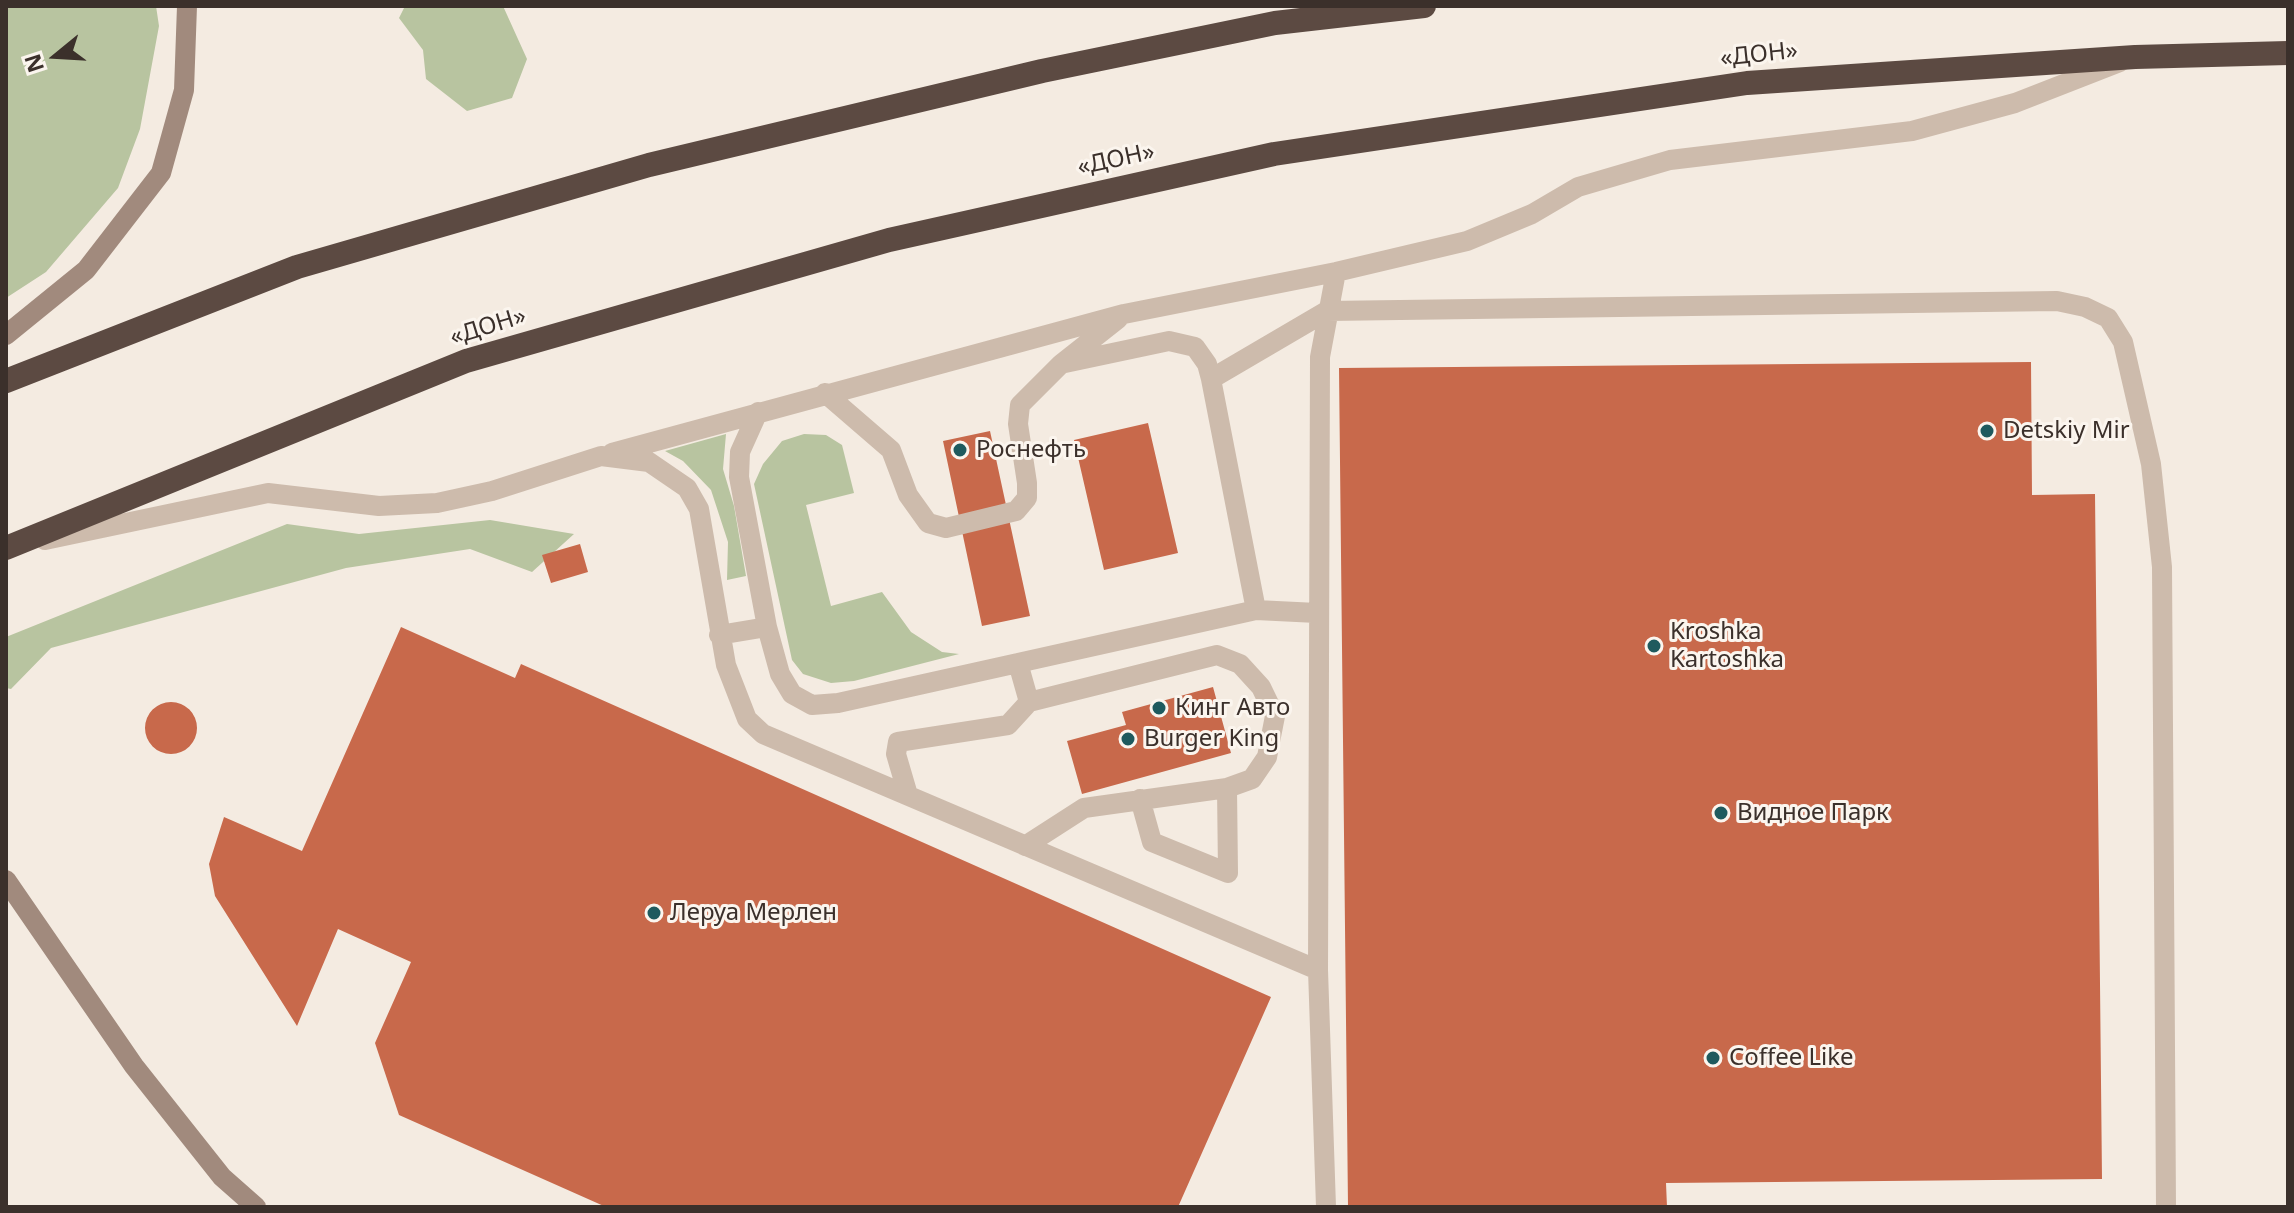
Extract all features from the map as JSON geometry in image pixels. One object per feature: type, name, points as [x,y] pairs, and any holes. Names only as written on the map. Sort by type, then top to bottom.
[{"type":"highway","points":[[6,381],[297,267],[649,165],[1042,71],[1275,23],[1424,6]]},
{"type":"highway","name":"«ДОН»","points":[[6,548],[466,361],[889,240],[1274,154],[1747,83],[2135,57],[2288,53]]},
{"type":"main road","points":[[6,335],[86,270],[161,173],[184,90],[187,6]]},
{"type":"main road","points":[[6,880],[134,1066],[222,1177],[256,1207]]},
{"type":"lane","points":[[6,548],[268,493],[353,504],[437,503],[492,491],[601,456],[825,393],[1124,314],[1336,272],[1467,241],[1532,214],[1578,187],[1670,160],[1912,131],[2015,103],[2135,57]]},
{"type":"lane","points":[[1326,1207],[1318,970],[1317,613],[1320,357],[1336,272]]},
{"type":"lane","points":[[1211,379],[1327,311],[2057,301],[2085,307],[2108,318],[2123,342],[2138,395],[2151,464],[2162,567],[2166,1207]]},
{"type":"lane","points":[[825,393],[891,450],[919,514],[936,528],[1016,511],[1023,505],[1027,483],[1017,414],[1020,405],[1061,364],[1124,314]]},
{"type":"lane","points":[[1061,364],[1169,341],[1195,347],[1207,364],[1211,379],[1256,610]]},
{"type":"lane","points":[[758,412],[740,452],[739,477],[767,627],[780,674],[792,694],[812,705],[838,703],[1256,610],[1317,613]]},
{"type":"lane","points":[[601,456],[649,462],[687,488],[699,509],[719,635],[735,695],[747,719],[763,734],[1318,970]]},
{"type":"lane","points":[[719,635],[767,627]]},
{"type":"lane","points":[[908,795],[896,754],[898,742],[1008,725],[1029,702],[1217,655],[1240,664],[1261,687],[1275,716],[1267,757],[1252,779],[1227,788],[1084,808],[1025,846]]},
{"type":"lane","points":[[1018,663],[1029,702]]},
{"type":"lane","points":[[1140,799],[1152,842],[1228,873],[1227,788]]},
{"type":"green space","points":[[6,6],[156,6],[159,26],[140,129],[118,188],[46,272],[6,298]]},
{"type":"green space","points":[[405,6],[503,6],[527,59],[512,98],[467,111],[426,79],[423,50],[399,18]]},
{"type":"green space","points":[[726,434],[723,469],[734,506],[746,576],[727,580],[728,542],[711,490],[683,461],[665,451]]},
{"type":"green space","points":[[804,434],[826,435],[842,445],[854,493],[806,505],[831,606],[882,592],[911,632],[942,652],[959,654],[854,681],[831,683],[803,674],[792,660],[754,484],[763,464],[782,441]]},
{"type":"green space","points":[[490,520],[574,534],[532,572],[470,549],[346,568],[51,648],[11,689],[6,688],[6,637],[287,524],[359,534]]},
{"type":"building","name":"Видное Парк","points":[[2031,362],[2032,495],[2095,494],[2102,1179],[1666,1183],[1667,1207],[1348,1207],[1339,368]]},
{"type":"building","points":[[1148,423],[1178,553],[1104,570],[1074,440]]},
{"type":"building","points":[[990,431],[1030,616],[982,626],[943,441]]},
{"type":"building","points":[[580,544],[588,572],[551,583],[542,555]]},
{"type":"building","name":"Леруа Мерлен","points":[[401,627],[515,678],[521,664],[1271,997],[1178,1207],[606,1207],[399,1115],[375,1043],[411,962],[338,929],[297,1026],[215,896],[209,864],[224,817],[302,851]]},
{"type":"building","points":[[1213,687],[1231,753],[1082,794],[1067,741],[1126,725],[1122,712]]},
{"type":"building","points":[[171,702],[189,710],[197,728],[189,746],[171,754],[153,746],[145,728],[153,710]]},
{"type":"place","name":"Detskiy Mir","points":[[1987,431]]},
{"type":"place","name":"Роснефть","points":[[960,450]]},
{"type":"place","name":"Kroshka Kartoshka","points":[[1654,646]]},
{"type":"place","name":"Кинг Авто","points":[[1159,708]]},
{"type":"place","name":"Burger King","points":[[1128,739]]},
{"type":"place","name":"Видное Парк","points":[[1721,813]]},
{"type":"place","name":"Леруа Мерлен","points":[[654,913]]},
{"type":"place","name":"Coffee Like","points":[[1713,1058]]}]
